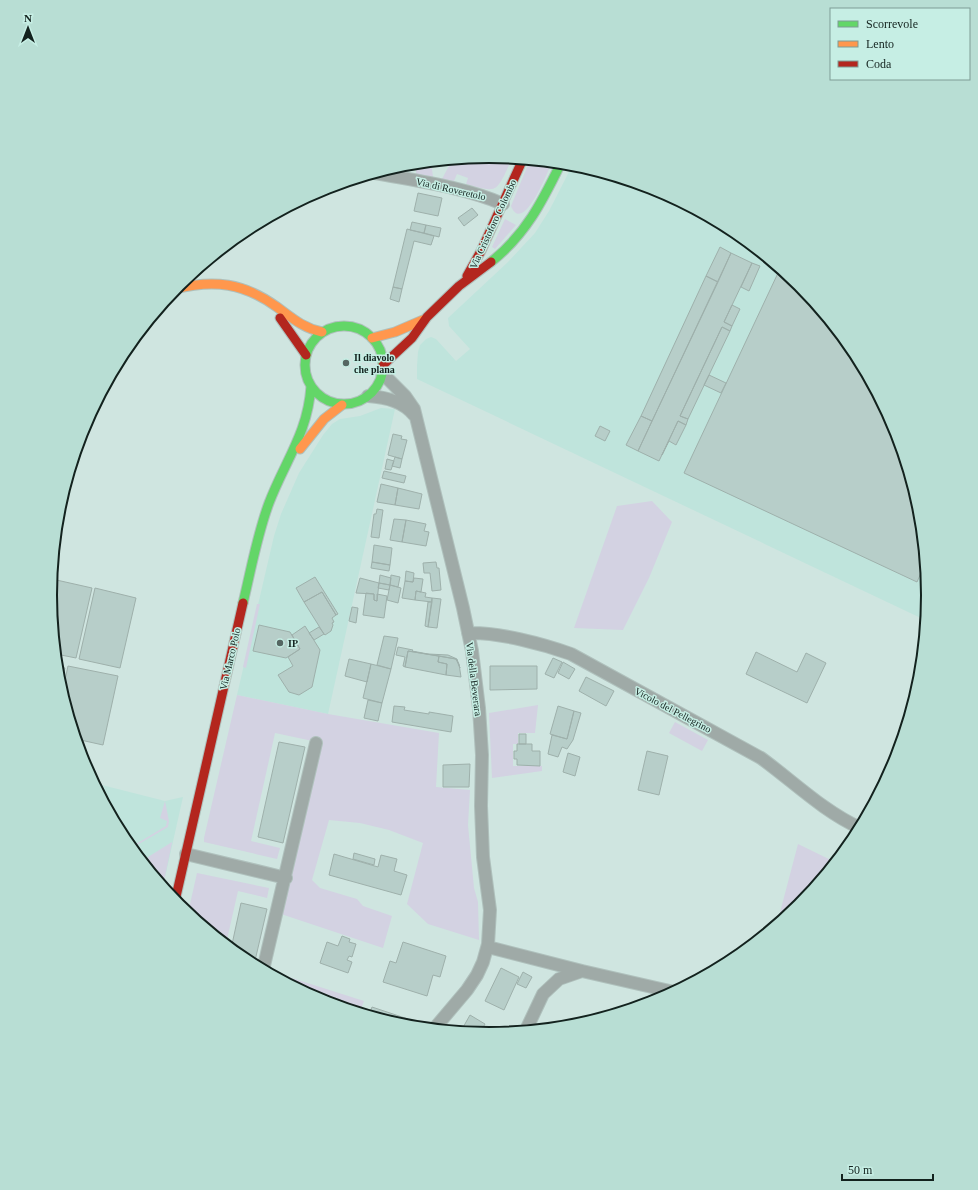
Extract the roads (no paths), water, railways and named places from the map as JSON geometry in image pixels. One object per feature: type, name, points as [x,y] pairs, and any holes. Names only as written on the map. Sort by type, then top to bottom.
[{"type":"main road","name":"Via Cristoforo Colombo","points":[[459,286],[476,263],[521,164]]},
{"type":"main road","name":"Via Cristoforo Colombo","points":[[382,369],[412,338],[427,317],[459,286],[493,261],[521,233],[539,207],[558,169]]},
{"type":"main road","points":[[189,285],[213,282],[233,285],[257,295],[275,305],[300,326],[322,332]]},
{"type":"main road","points":[[257,295],[291,332],[306,354]]},
{"type":"main road","name":"Via Cristoforo Colombo","points":[[372,338],[399,331],[427,317]]},
{"type":"main road","points":[[346,326],[360,330],[372,338],[379,348],[382,369],[378,384],[368,396],[358,402],[342,405],[334,404],[323,399],[311,386],[305,370],[306,354],[313,340],[322,332],[336,327],[346,326]]},
{"type":"main road","name":"Via Marco Polo","points":[[177,893],[259,534],[273,494],[286,468],[307,414],[311,386]]},
{"type":"main road","name":"Via Marco Polo","points":[[286,468],[324,419],[342,405]]},
{"type":"street","name":"Via di Roveretolo","points":[[387,176],[485,197],[503,204]]},
{"type":"street","name":"Via della Beverara","points":[[382,369],[411,403],[415,417],[468,633],[474,668],[482,755],[481,806],[483,857],[490,910],[488,948],[477,975],[467,990],[439,1024]]},
{"type":"street","points":[[368,396],[393,400],[408,409],[415,417]]},
{"type":"street","name":"Vicolo del Pellegrino","points":[[468,633],[493,635],[520,640],[571,654],[754,754],[782,773],[830,812],[854,825]]},
{"type":"street","points":[[265,964],[286,878],[316,743]]},
{"type":"street","points":[[186,854],[286,878]]},
{"type":"street","points":[[488,948],[664,990]]},
{"type":"street","points":[[528,1025],[543,994],[559,979],[582,971]]},
{"type":"place","name":"Il diavolo che plana","points":[[346,363]]},
{"type":"place","name":"IP","points":[[280,643]]}]
